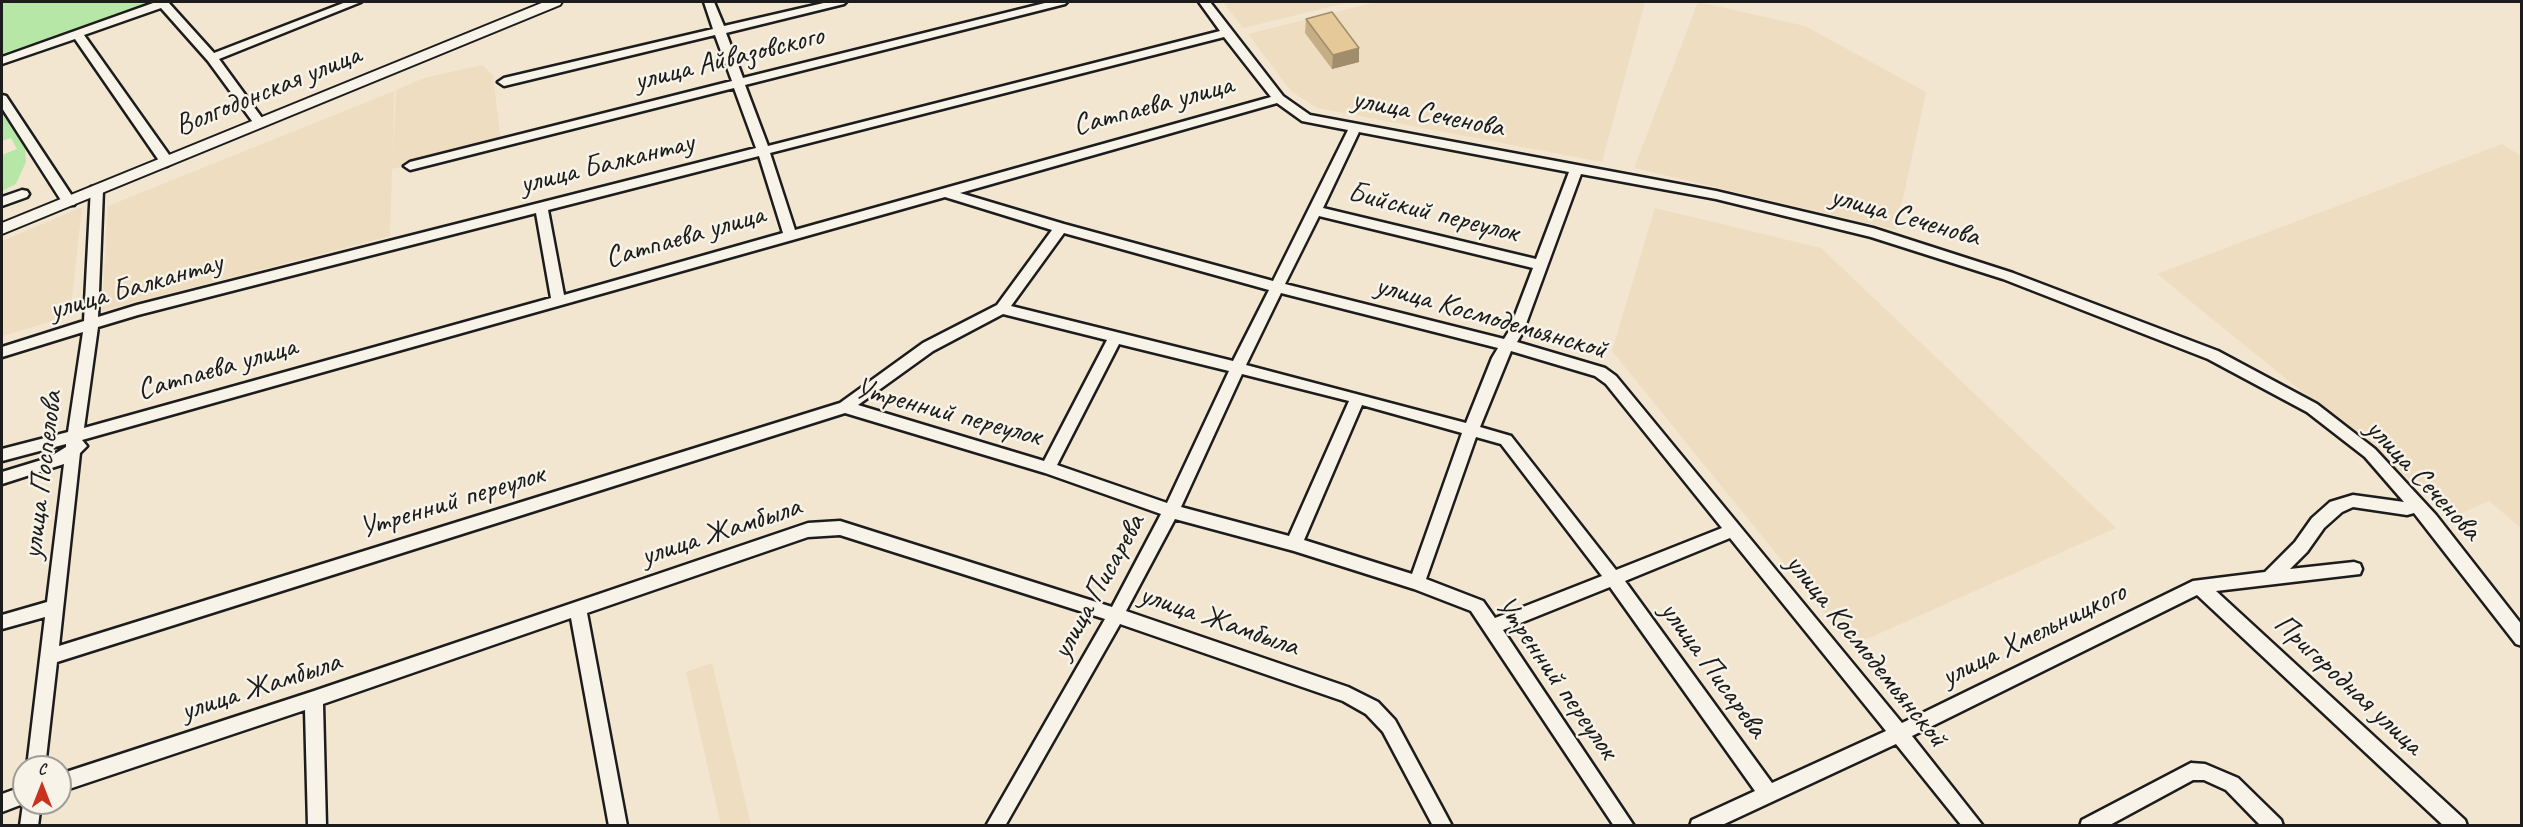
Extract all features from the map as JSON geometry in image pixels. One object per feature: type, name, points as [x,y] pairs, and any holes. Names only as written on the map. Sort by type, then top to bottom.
[{"type":"main road","name":"Волгодонская улица","points":[[2,229],[555,2]]},
{"type":"street","points":[[212,58],[355,2]]},
{"type":"street","points":[[709,2],[763,150],[790,235]]},
{"type":"street","points":[[504,82],[820,4],[840,2]]},
{"type":"street","name":"улица Айвазовского","points":[[410,166],[1061,2]]},
{"type":"street","name":"улица Сеченова","points":[[1205,2],[1279,99],[1306,118],[1716,195],[1873,233],[2008,276],[2213,355],[2312,408],[2370,453],[2418,506],[2522,639]]},
{"type":"street","points":[[2,61],[163,3],[212,58],[260,122]]},
{"type":"street","name":"улица Балкантау","points":[[2,352],[137,310],[1227,33]]},
{"type":"street","points":[[77,34],[167,162]]},
{"type":"street","points":[[2,99],[69,202]]},
{"type":"street","name":"Сатпаева улица","points":[[2,454],[75,442],[106,428],[1279,99]]},
{"type":"street","name":"улица Писарева","points":[[995,825],[1116,615],[1171,511],[1276,287],[1355,128]]},
{"type":"street","points":[[1417,583],[1471,429],[1499,358],[1516,332],[1576,169]]},
{"type":"street","name":"улица Поспелова","points":[[37,755],[91,326],[96,190]]},
{"type":"street","name":"улица Космодемьянской","points":[[942,192],[1061,228],[1276,287],[1508,345],[1600,372],[1611,380],[1974,825]]},
{"type":"street","points":[[2,202],[22,194]]},
{"type":"street","points":[[542,207],[558,301]]},
{"type":"street","name":"Бийский переулок","points":[[1314,210],[1539,265]]},
{"type":"street","points":[[845,406],[928,346],[1002,309],[1061,228]]},
{"type":"street","name":"улица Писарева","points":[[1002,309],[1358,398],[1506,440],[1614,579],[1767,792]]},
{"type":"street","points":[[1048,468],[1116,336]]},
{"type":"street","points":[[1294,544],[1358,398]]},
{"type":"street","name":"Утренний переулок","points":[[48,657],[845,406],[1048,468],[1171,511],[1294,544],[1417,583],[1477,606],[1625,825]]},
{"type":"street","name":"Сатпаева улица","points":[[2,478],[53,463],[75,442]]},
{"type":"street","points":[[2268,579],[2301,547],[2318,523],[2336,507],[2353,501],[2407,509],[2418,506]]},
{"type":"street","name":"улица Жамбыла","points":[[72,779],[808,530],[840,528],[1116,615],[1348,695],[1372,708],[1389,726],[1443,825]]},
{"type":"street","name":"улица Писарева","points":[[1492,627],[1733,530]]},
{"type":"street","points":[[2199,586],[2354,569]]},
{"type":"street","name":"улица Хмельницкого","points":[[1699,825],[1898,734],[2199,586]]},
{"type":"street","name":"Пригородная улица","points":[[2199,586],[2458,825]]},
{"type":"street","points":[[2,622],[55,607]]},
{"type":"street","points":[[578,609],[618,825]]},
{"type":"street","points":[[314,699],[317,825]]},
{"type":"street","points":[[2088,825],[2191,771],[2205,772],[2232,784],[2274,825]]},
{"type":"shaded area","points":[[1223,2],[1350,2],[1243,28]]},
{"type":"shaded area","points":[[1376,2],[1645,2],[1602,162],[1317,108],[1291,91],[1248,34]]},
{"type":"shaded area","points":[[1698,2],[1805,26],[1926,92],[1896,230],[1634,168]]},
{"type":"shaded area","points":[[482,65],[493,75],[501,142],[392,169],[390,236],[102,311],[108,206],[394,91],[393,164],[396,90],[424,78]]},
{"type":"shaded area","points":[[2502,144],[2521,156],[2521,528],[2489,501],[2455,516],[2157,274]]},
{"type":"shaded area","points":[[82,207],[70,316],[2,336],[2,241]]},
{"type":"shaded area","points":[[1655,208],[1821,248],[2116,528],[1851,646],[1612,351]]},
{"type":"shaded area","points":[[712,663],[751,825],[721,825],[686,672]]},
{"type":"green space","points":[[2,2],[169,2],[158,3],[2,59]]},
{"type":"green space","points":[[2,109],[25,146],[26,162],[16,184],[2,191],[2,155],[17,149],[11,138],[2,141]]},
{"type":"building","points":[[1332,12],[1359,48],[1333,55],[1306,19]]}]
